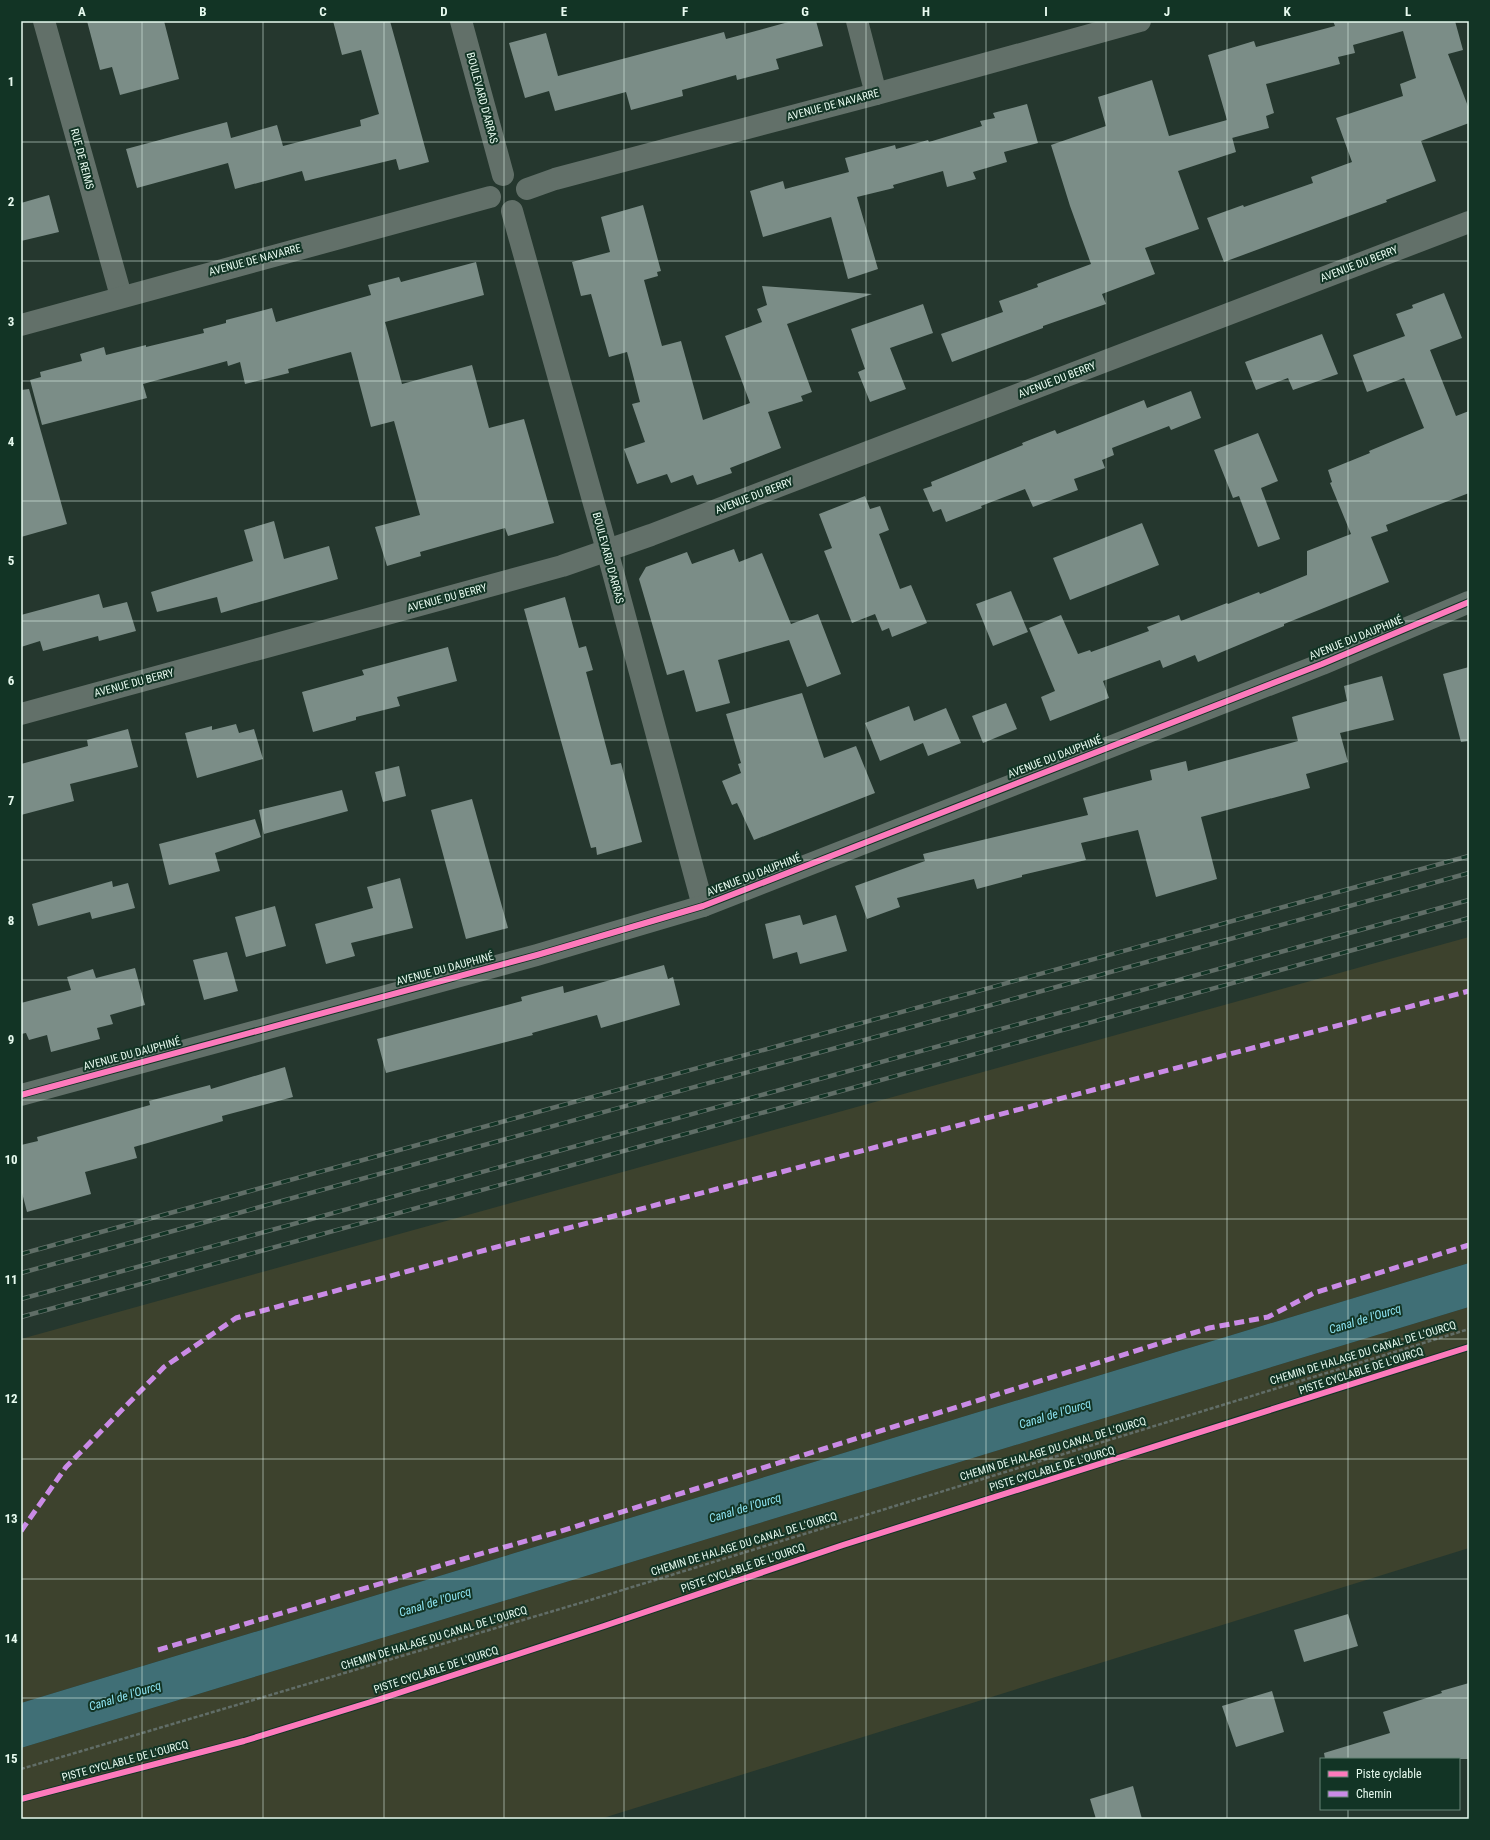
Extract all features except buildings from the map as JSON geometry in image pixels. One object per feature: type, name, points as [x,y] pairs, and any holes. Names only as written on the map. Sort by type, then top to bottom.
[{"type":"street","name":"RUE DE REIMS","points":[[44,21],[121,296]]},
{"type":"street","name":"BOULEVARD D'ARRAS","points":[[461,21],[503,175]]},
{"type":"street","points":[[857,21],[876,94]]},
{"type":"street","name":"AVENUE DE NAVARRE","points":[[527,189],[555,179],[876,94],[1140,21]]},
{"type":"street","points":[[503,175],[515,175],[520,178],[527,189],[526,200],[522,206],[512,212],[506,212],[496,207],[490,197],[489,191],[494,181],[503,175]]},
{"type":"street","name":"AVENUE DE NAVARRE","points":[[21,325],[121,296],[490,197]]},
{"type":"street","name":"BOULEVARD D'ARRAS","points":[[512,212],[607,550],[703,906]]},
{"type":"street","name":"AVENUE DU BERRY","points":[[21,714],[562,566],[1469,222]]},
{"type":"street","name":"AVENUE DU DAUPHINÉ","points":[[21,1095],[537,955],[703,906],[1307,670],[1469,602]]},
{"type":"green space","points":[[1469,937],[1469,1263],[21,1703],[21,1339]]},
{"type":"green space","points":[[1469,1307],[1469,1548],[600,1819],[21,1819],[21,1748]]},
{"type":"water","name":"Canal de l'Ourcq","points":[[1469,1263],[1469,1307],[21,1748],[21,1703]]},
{"type":"railway","points":[[21,1254],[1469,856]]},
{"type":"railway","points":[[21,1273],[1469,873]]},
{"type":"railway","points":[[21,1299],[1469,900]]},
{"type":"railway","points":[[21,1317],[1469,918]]},
{"type":"marked path","points":[[21,1531],[66,1467],[164,1367],[236,1318],[504,1245],[1469,991]]},
{"type":"marked path","points":[[158,1650],[558,1532],[1209,1328],[1268,1317],[1314,1293],[1469,1245]]},
{"type":"cycle path","points":[[21,1095],[537,955],[703,906],[1322,664],[1469,602]]},
{"type":"cycle path","name":"PISTE CYCLABLE DE L'OURCQ","points":[[21,1799],[244,1741],[374,1701],[604,1626],[843,1545],[1469,1347]]}]
